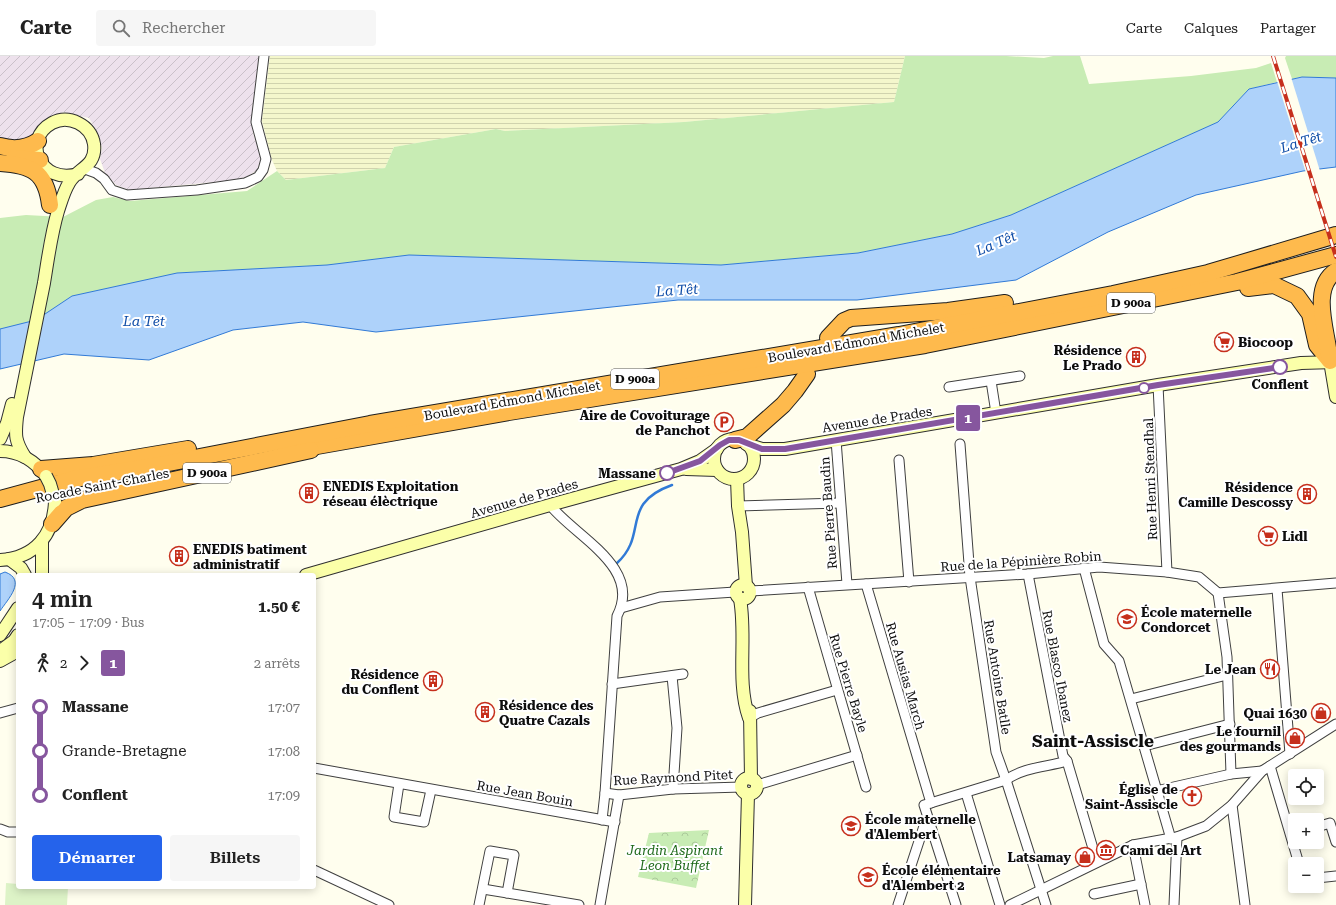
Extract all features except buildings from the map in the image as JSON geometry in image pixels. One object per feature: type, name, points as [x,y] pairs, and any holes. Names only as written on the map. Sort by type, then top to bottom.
[{"type":"highway","points":[[0,146],[19,149],[30,146],[38,140]]},
{"type":"highway","points":[[0,158],[42,163]]},
{"type":"highway","points":[[0,163],[20,164],[33,171],[43,180],[55,206]]},
{"type":"highway","points":[[828,338],[844,321],[851,318],[984,313],[1166,276],[1305,244],[1336,235]]},
{"type":"highway","name":"Boulevard Edmond Michelet","points":[[370,430],[925,345],[1237,282],[1336,255]]},
{"type":"highway","points":[[1334,361],[1322,298],[1324,285],[1330,275],[1336,271]]},
{"type":"highway","points":[[925,345],[956,347],[1111,318],[1262,285],[1274,285],[1297,296],[1303,303],[1310,314],[1317,345],[1334,361]]},
{"type":"highway","name":"Boulevard Edmond Michelet","points":[[370,430],[892,336],[984,313]]},
{"type":"highway","points":[[741,442],[796,391],[807,374]]},
{"type":"highway","name":"D 900a","points":[[44,473],[129,457],[370,430]]},
{"type":"highway","name":"D 900a","points":[[52,524],[66,508],[82,500],[370,430]]},
{"type":"highway","name":"Rocade Saint-Charles","points":[[0,499],[74,479],[370,430]]},
{"type":"highway","name":"Rocade Saint-Charles","points":[[0,508],[76,488],[370,430]]},
{"type":"main road","points":[[1,437],[7,423],[14,397],[55,206],[69,182],[81,172],[93,156],[94,145],[91,134],[84,126],[74,121],[57,121],[45,128],[38,140],[37,151],[52,182],[55,206],[15,436],[17,444],[26,457],[44,473],[53,492],[55,501],[52,524],[42,541],[33,550],[4,560]]},
{"type":"main road","points":[[42,163],[51,172],[60,176],[69,176],[81,172]]},
{"type":"main road","points":[[1334,361],[1336,397]]},
{"type":"main road","name":"Avenue de Prades","points":[[741,442],[762,449],[785,449],[1158,385],[1299,364],[1334,361]]},
{"type":"main road","points":[[724,442],[741,442],[753,453],[753,465],[747,474],[737,479],[727,478],[717,470],[714,459],[717,448],[724,442]]},
{"type":"main road","name":"Avenue de Prades","points":[[313,573],[550,505],[681,470],[700,461],[717,448]]},
{"type":"main road","name":"Avenue de Prades","points":[[753,465],[785,449]]},
{"type":"main road","points":[[0,451],[26,457]]},
{"type":"main road","name":"Avenue de Prades","points":[[681,470],[717,470]]},
{"type":"main road","points":[[737,479],[738,506],[743,549],[739,568],[747,622],[742,645],[744,676],[742,695],[749,718],[750,739],[745,769],[750,786],[752,855],[746,874],[745,905]]},
{"type":"main road","points":[[42,541],[42,573]]},
{"type":"main road","points":[[4,560],[21,568],[24,573]]},
{"type":"main road","points":[[0,635],[16,611]]},
{"type":"main road","points":[[0,651],[16,638]]},
{"type":"main road","points":[[0,661],[16,652]]},
{"type":"street","points":[[81,172],[96,173],[104,179],[112,190],[127,195],[197,190],[245,183],[258,177],[263,170],[266,160],[256,122],[264,56]]},
{"type":"street","points":[[949,387],[1020,376]]},
{"type":"street","points":[[991,381],[996,413]]},
{"type":"street","name":"Rue Henri Stendhal","points":[[1158,385],[1167,572]]},
{"type":"street","name":"Rue Pierre Baudin","points":[[836,440],[847,584]]},
{"type":"street","name":"Rue Antoine Batlle","points":[[960,444],[970,577],[996,752],[1046,905]]},
{"type":"street","points":[[899,460],[909,582]]},
{"type":"street","points":[[738,506],[840,502]]},
{"type":"street","points":[[550,505],[559,516],[578,530],[603,554],[615,570],[623,588],[621,608],[617,616],[602,820]]},
{"type":"street","points":[[1084,568],[1104,644],[1120,661],[1156,791],[1174,838],[1174,905]]},
{"type":"street","name":"Rue de la Pépinière Robin","points":[[621,608],[660,598],[847,584],[909,582],[1028,574],[1084,568],[1167,572],[1199,577],[1218,593]]},
{"type":"street","name":"Rue Blasco Ibanez","points":[[1028,574],[1058,737],[1063,756],[1067,761],[1097,862]]},
{"type":"street","points":[[1231,774],[1227,657],[1218,593],[1336,583]]},
{"type":"street","name":"Rue Ausias March","points":[[866,584],[931,803]]},
{"type":"street","name":"Rue Pierre Bayle","points":[[808,587],[866,787]]},
{"type":"street","points":[[1277,589],[1290,754]]},
{"type":"street","points":[[612,684],[683,674]]},
{"type":"street","points":[[1131,699],[1227,675]]},
{"type":"street","points":[[672,676],[677,728],[673,789]]},
{"type":"street","points":[[749,718],[758,713],[837,690]]},
{"type":"street","points":[[0,713],[16,709]]},
{"type":"street","points":[[1144,746],[1230,724]]},
{"type":"street","points":[[1010,905],[1040,889],[1133,845],[1174,838],[1206,826],[1232,805],[1266,768],[1336,724]]},
{"type":"street","name":"Rue Raymond Pitet","points":[[605,793],[619,794],[673,789],[750,786],[857,755]]},
{"type":"street","points":[[956,905],[924,805],[1006,780],[1013,775],[1043,765],[1050,766],[1067,761]]},
{"type":"street","name":"Rue Jean Bouin","points":[[316,768],[615,822]]},
{"type":"street","points":[[1156,791],[1231,774],[1266,768]]},
{"type":"street","points":[[1266,768],[1288,823]]},
{"type":"street","points":[[398,784],[394,817],[424,822],[431,790]]},
{"type":"street","points":[[966,793],[1000,905]]},
{"type":"street","points":[[600,905],[619,794]]},
{"type":"street","points":[[1232,805],[1245,905]]},
{"type":"street","points":[[898,905],[928,817]]},
{"type":"street","points":[[1324,825],[1330,823],[1336,842]]},
{"type":"street","points":[[0,829],[8,832],[16,832]]},
{"type":"street","points":[[1133,845],[1145,905]]},
{"type":"street","points":[[479,905],[490,851],[514,855],[507,893]]},
{"type":"street","points":[[316,871],[389,905]]},
{"type":"street","points":[[1324,877],[1336,876]]},
{"type":"street","points":[[1094,894],[1141,884]]},
{"type":"street","points":[[483,889],[579,905]]},
{"type":"shaded area","points":[[0,56],[259,56],[252,111],[253,133],[261,158],[257,170],[248,176],[236,180],[129,190],[116,185],[105,173],[100,159],[102,148],[99,135],[89,118],[63,112],[42,122],[34,135],[25,143],[0,139]]},
{"type":"green space","points":[[270,56],[905,56],[894,102],[684,122],[505,131],[496,129],[394,147],[385,168],[286,180],[277,171],[272,160],[262,121]]},
{"type":"green space","points":[[905,56],[1006,56],[1044,58],[1053,56],[1080,56],[1089,84],[1191,76],[1256,68],[1271,63],[1277,82],[1249,89],[1218,122],[1011,215],[952,234],[858,253],[721,265],[409,255],[327,265],[178,273],[72,296],[36,320],[0,329],[0,218],[26,215],[63,217],[96,200],[113,197],[130,201],[247,191],[277,171],[286,180],[385,168],[394,147],[496,129],[505,131],[684,122],[894,102]]},
{"type":"green space","points":[[1286,56],[1336,56],[1336,78],[1302,77],[1292,79],[1285,58]]},
{"type":"green space","name":"Jardin Aspirant Leon Buffet","points":[[709,830],[696,888],[638,877],[649,833]]},
{"type":"green space","points":[[6,883],[16,884],[16,889],[68,889],[67,905],[5,905]]},
{"type":"water","name":"La Têt","points":[[1302,77],[1336,78],[1336,167],[1303,171],[1196,195],[1108,232],[1016,280],[857,300],[678,300],[376,332],[303,322],[233,330],[149,360],[64,354],[0,369],[0,329],[36,320],[72,296],[177,273],[327,265],[409,255],[721,265],[858,253],[952,234],[1011,215],[1218,122],[1249,89]]},
{"type":"water","points":[[5,572],[11,575],[15,580],[15,585],[14,590],[0,611],[0,574]]},
{"type":"pier","points":[[1291,77],[1320,171],[1306,173],[1277,81]]},
{"type":"waterway","points":[[617,563],[626,552],[632,541],[640,510],[646,501],[656,493],[672,485]]},
{"type":"railway","points":[[1273,56],[1336,257]]},
{"type":"bus line","name":"1","points":[[667,473],[681,470],[700,461],[724,442],[729,440],[739,440],[762,449],[785,449],[1158,385],[1280,367]]},
{"type":"place","name":"Biocoop","points":[[1224,342]]},
{"type":"place","name":"Résidence Le Prado","points":[[1136,357]]},
{"type":"place","name":"Conflent","points":[[1280,367]]},
{"type":"place","name":"Aire de Covoiturage de Panchot","points":[[724,422]]},
{"type":"place","name":"Massane","points":[[667,473]]},
{"type":"place","name":"ENEDIS Exploitation réseau élèctrique","points":[[309,493]]},
{"type":"place","name":"Résidence Camille Descossy","points":[[1307,494]]},
{"type":"place","name":"Lidl","points":[[1268,536]]},
{"type":"place","name":"ENEDIS batiment administratif","points":[[179,556]]},
{"type":"place","name":"École maternelle Condorcet","points":[[1127,619]]},
{"type":"place","name":"Le Jean","points":[[1270,669]]},
{"type":"place","name":"Résidence du Conflent","points":[[433,681]]},
{"type":"place","name":"Résidence des Quatre Cazals","points":[[485,712]]},
{"type":"place","name":"Quai 1630","points":[[1321,713]]},
{"type":"place","name":"Le fournil des gourmands","points":[[1295,738]]},
{"type":"place","name":"Église de Saint-Assiscle","points":[[1192,796]]},
{"type":"place","name":"École maternelle d'Alembert","points":[[851,826]]},
{"type":"place","name":"Cami del Art","points":[[1106,850]]},
{"type":"place","name":"Latsamay","points":[[1085,857]]},
{"type":"place","name":"École élémentaire d'Alembert 2","points":[[868,877]]},
{"type":"district","name":"Saint-Assiscle","points":[[1093,741]]}]
